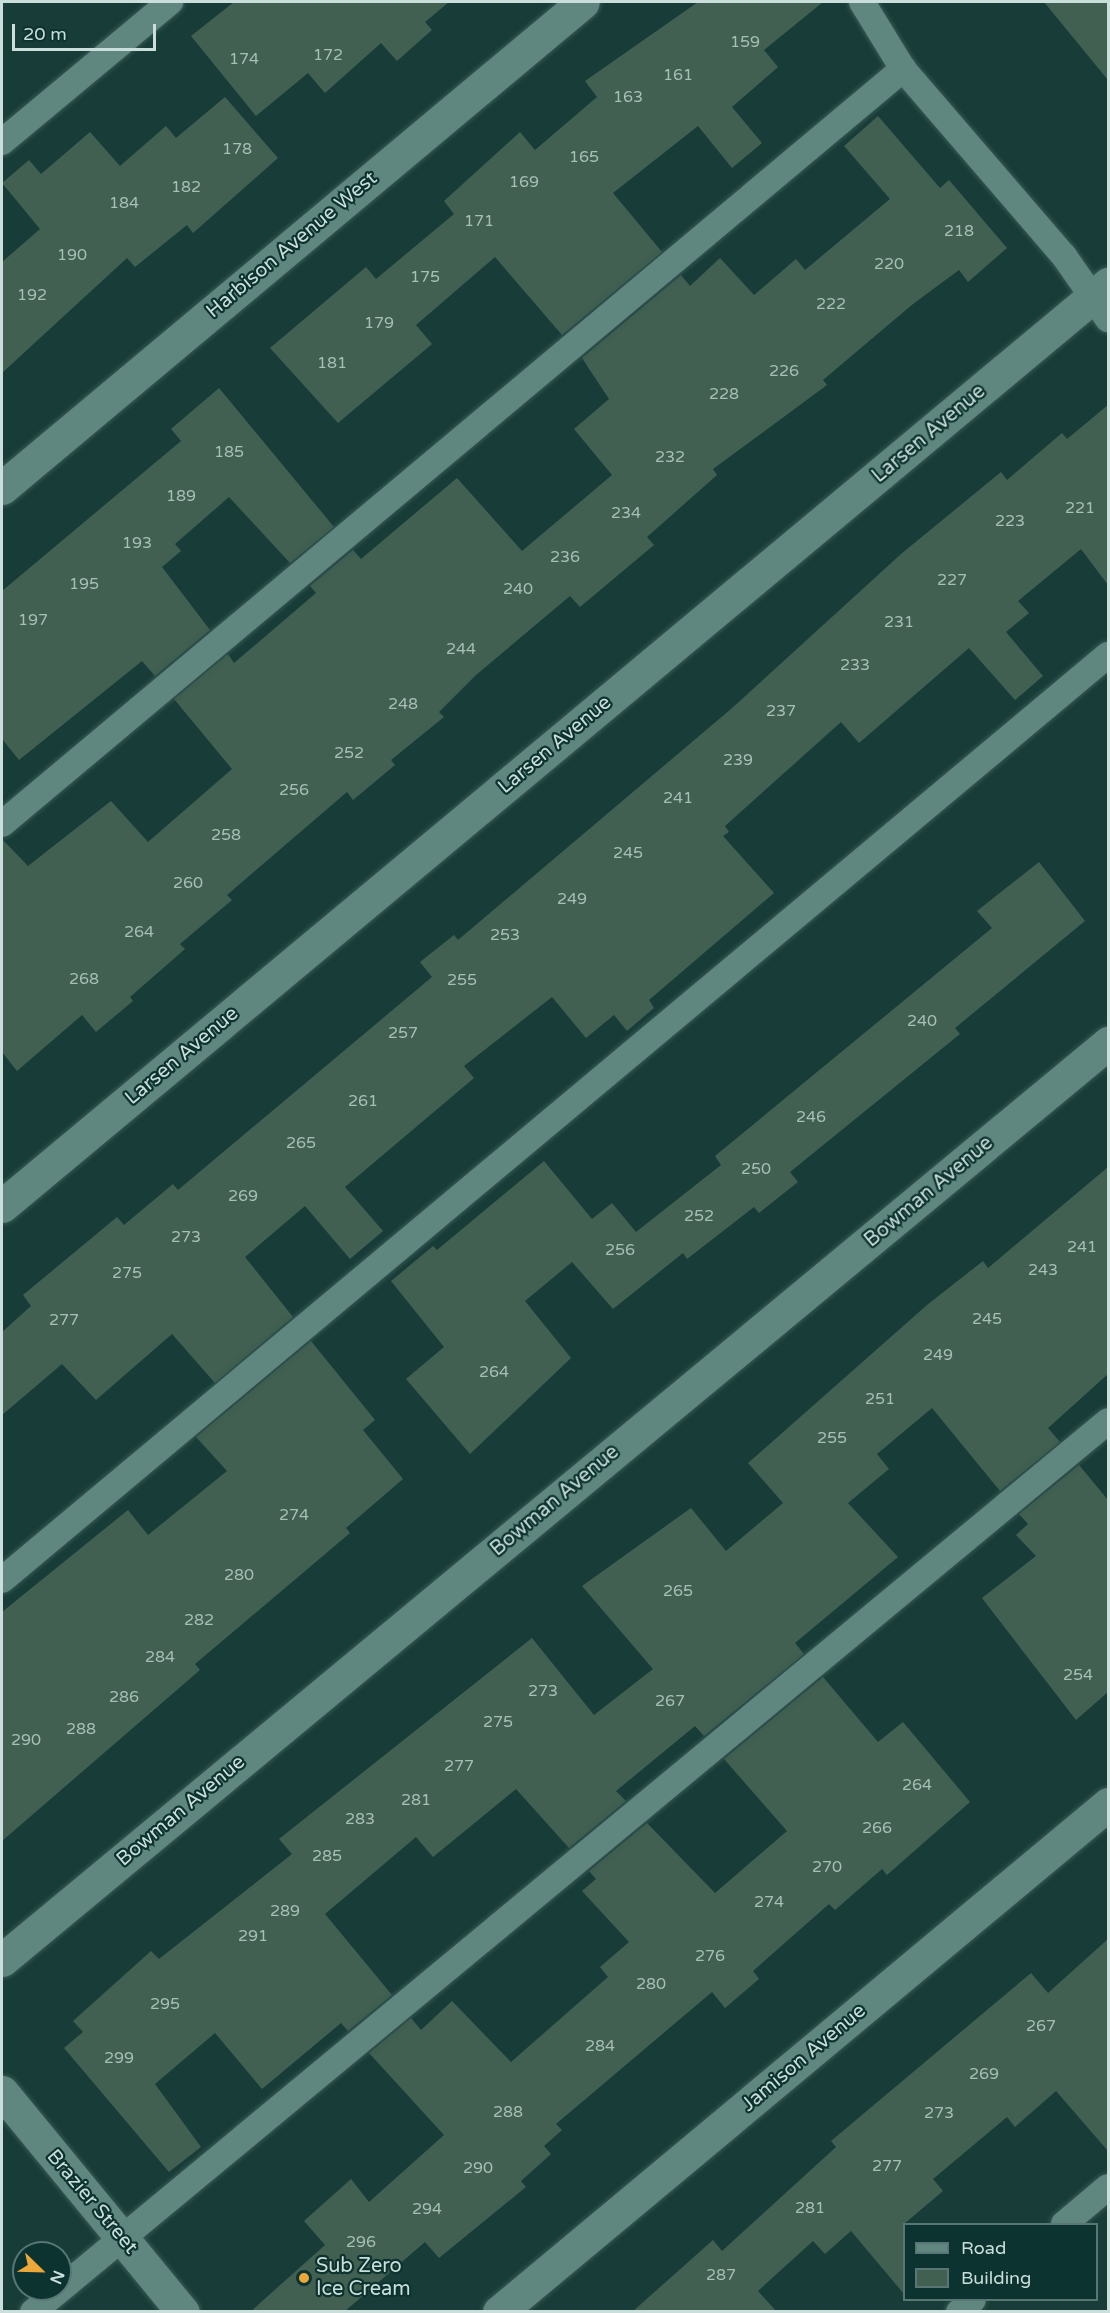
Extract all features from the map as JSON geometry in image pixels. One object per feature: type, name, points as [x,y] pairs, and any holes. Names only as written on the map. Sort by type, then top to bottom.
[{"type":"street","name":"Harbison Avenue West","points":[[2,488],[583,2]]},
{"type":"street","name":"Larsen Avenue","points":[[2,1206],[1103,300]]},
{"type":"street","name":"Bowman Avenue","points":[[2,1960],[1108,1043]]},
{"type":"street","name":"Jamison Avenue","points":[[499,2312],[1108,1804]]},
{"type":"street","name":"Brazier Street","points":[[2,2092],[183,2312]]},
{"type":"lane","points":[[2,142],[170,2]]},
{"type":"lane","points":[[862,2],[903,69],[1103,300]]},
{"type":"lane","points":[[2,824],[903,69]]},
{"type":"lane","points":[[2,1580],[1108,655]]},
{"type":"lane","points":[[33,2312],[1108,1421]]},
{"type":"lane","points":[[1065,2223],[1108,2187]]},
{"type":"lane","points":[[959,2312],[972,2301]]},
{"type":"building","points":[[234,2],[449,2],[425,22],[432,30],[397,61],[381,43],[325,93],[308,73],[256,116],[191,36]]},
{"type":"building","points":[[698,2],[823,2],[764,50],[778,67],[732,107],[762,143],[732,168],[698,126],[613,193],[662,252],[562,335],[495,257],[416,325],[432,344],[338,423],[270,348],[366,267],[376,279],[454,214],[444,201],[520,132],[535,150],[597,97],[585,81]]},
{"type":"building","points":[[1044,2],[1108,2],[1108,80]]},
{"type":"building","points":[[225,97],[278,158],[193,233],[187,225],[135,267],[127,258],[2,373],[2,262],[40,229],[2,183],[29,160],[41,174],[90,132],[120,166],[166,126],[176,138]]},
{"type":"building","points":[[878,116],[940,188],[949,180],[1007,248],[968,282],[959,270],[913,304],[823,380],[827,385],[713,469],[717,475],[647,537],[654,545],[580,607],[570,596],[476,675],[439,712],[444,717],[391,760],[395,765],[353,800],[347,792],[227,895],[232,900],[180,944],[185,949],[130,997],[133,1001],[96,1032],[82,1015],[17,1071],[2,1052],[2,839],[28,866],[111,801],[148,842],[232,769],[174,699],[228,654],[234,663],[316,593],[310,586],[353,550],[361,559],[457,478],[522,551],[612,475],[574,429],[609,399],[582,358],[681,275],[690,286],[720,258],[754,295],[796,259],[805,270],[890,199],[844,146]]},
{"type":"building","points":[[219,388],[334,527],[290,563],[229,497],[175,544],[181,551],[162,567],[210,630],[155,676],[142,661],[19,760],[2,739],[2,591],[181,441],[171,429]]},
{"type":"building","points":[[1108,405],[1108,585],[1081,549],[1018,601],[1029,613],[1006,632],[1043,676],[1015,700],[969,648],[859,743],[841,722],[725,826],[729,832],[723,836],[774,893],[649,1000],[654,1008],[627,1031],[614,1015],[586,1038],[552,997],[464,1066],[474,1078],[345,1187],[383,1231],[350,1259],[305,1206],[245,1257],[293,1317],[215,1383],[172,1334],[96,1400],[62,1364],[2,1415],[2,1332],[31,1306],[23,1295],[117,1217],[124,1225],[173,1184],[178,1190],[432,977],[420,962],[454,935],[458,940],[731,709],[901,554],[1001,472],[1007,480],[1062,433],[1067,439]]},
{"type":"building","points":[[1039,862],[1085,921],[955,1028],[960,1034],[790,1172],[798,1182],[759,1213],[754,1207],[687,1259],[683,1253],[613,1309],[572,1262],[525,1301],[571,1358],[470,1454],[406,1379],[444,1347],[391,1281],[433,1246],[437,1250],[544,1161],[592,1219],[612,1203],[636,1232],[721,1165],[715,1156],[992,928],[977,911]]},
{"type":"building","points":[[1108,1167],[1108,1374],[1048,1428],[1060,1442],[1000,1491],[932,1408],[877,1454],[889,1469],[848,1503],[898,1557],[795,1643],[804,1654],[704,1736],[695,1726],[616,1791],[626,1801],[569,1848],[516,1789],[433,1857],[416,1837],[325,1914],[392,1995],[348,2031],[341,2023],[262,2089],[215,2033],[155,2084],[201,2147],[169,2172],[64,2048],[83,2032],[73,2021],[151,1951],[159,1959],[292,1854],[279,1839],[532,1638],[594,1715],[653,1669],[582,1586],[691,1508],[726,1551],[783,1503],[748,1463],[927,1305],[983,1261],[988,1268]]},
{"type":"building","points":[[311,1341],[375,1420],[363,1430],[403,1479],[346,1528],[350,1533],[195,1664],[200,1670],[2,1841],[2,1612],[128,1510],[148,1535],[227,1471],[196,1437]]},
{"type":"building","points":[[1079,1465],[1108,1500],[1108,1692],[1076,1720],[982,1598],[1036,1556],[1016,1535],[1028,1524],[1019,1514]]},
{"type":"building","points":[[823,1677],[878,1742],[903,1722],[970,1802],[887,1875],[882,1869],[835,1910],[829,1904],[753,1971],[759,1979],[725,2008],[712,1992],[556,2124],[562,2130],[544,2146],[551,2154],[521,2181],[526,2187],[439,2258],[425,2242],[344,2312],[250,2312],[325,2245],[304,2221],[351,2179],[369,2202],[444,2135],[369,2053],[411,2018],[421,2030],[452,2001],[511,2062],[608,1977],[600,1967],[629,1942],[582,1891],[596,1879],[589,1871],[647,1823],[715,1893],[787,1831],[724,1759]]},
{"type":"building","points":[[1108,1939],[1108,2151],[1056,2091],[1015,2127],[1007,2117],[933,2179],[943,2191],[903,2223],[903,2293],[851,2231],[825,2254],[813,2241],[758,2291],[777,2312],[632,2312],[713,2240],[722,2251],[836,2147],[831,2141],[1031,1973],[1048,1993]]},
{"type":"place","name":"Sub Zero Ice Cream","points":[[304,2278]]}]
